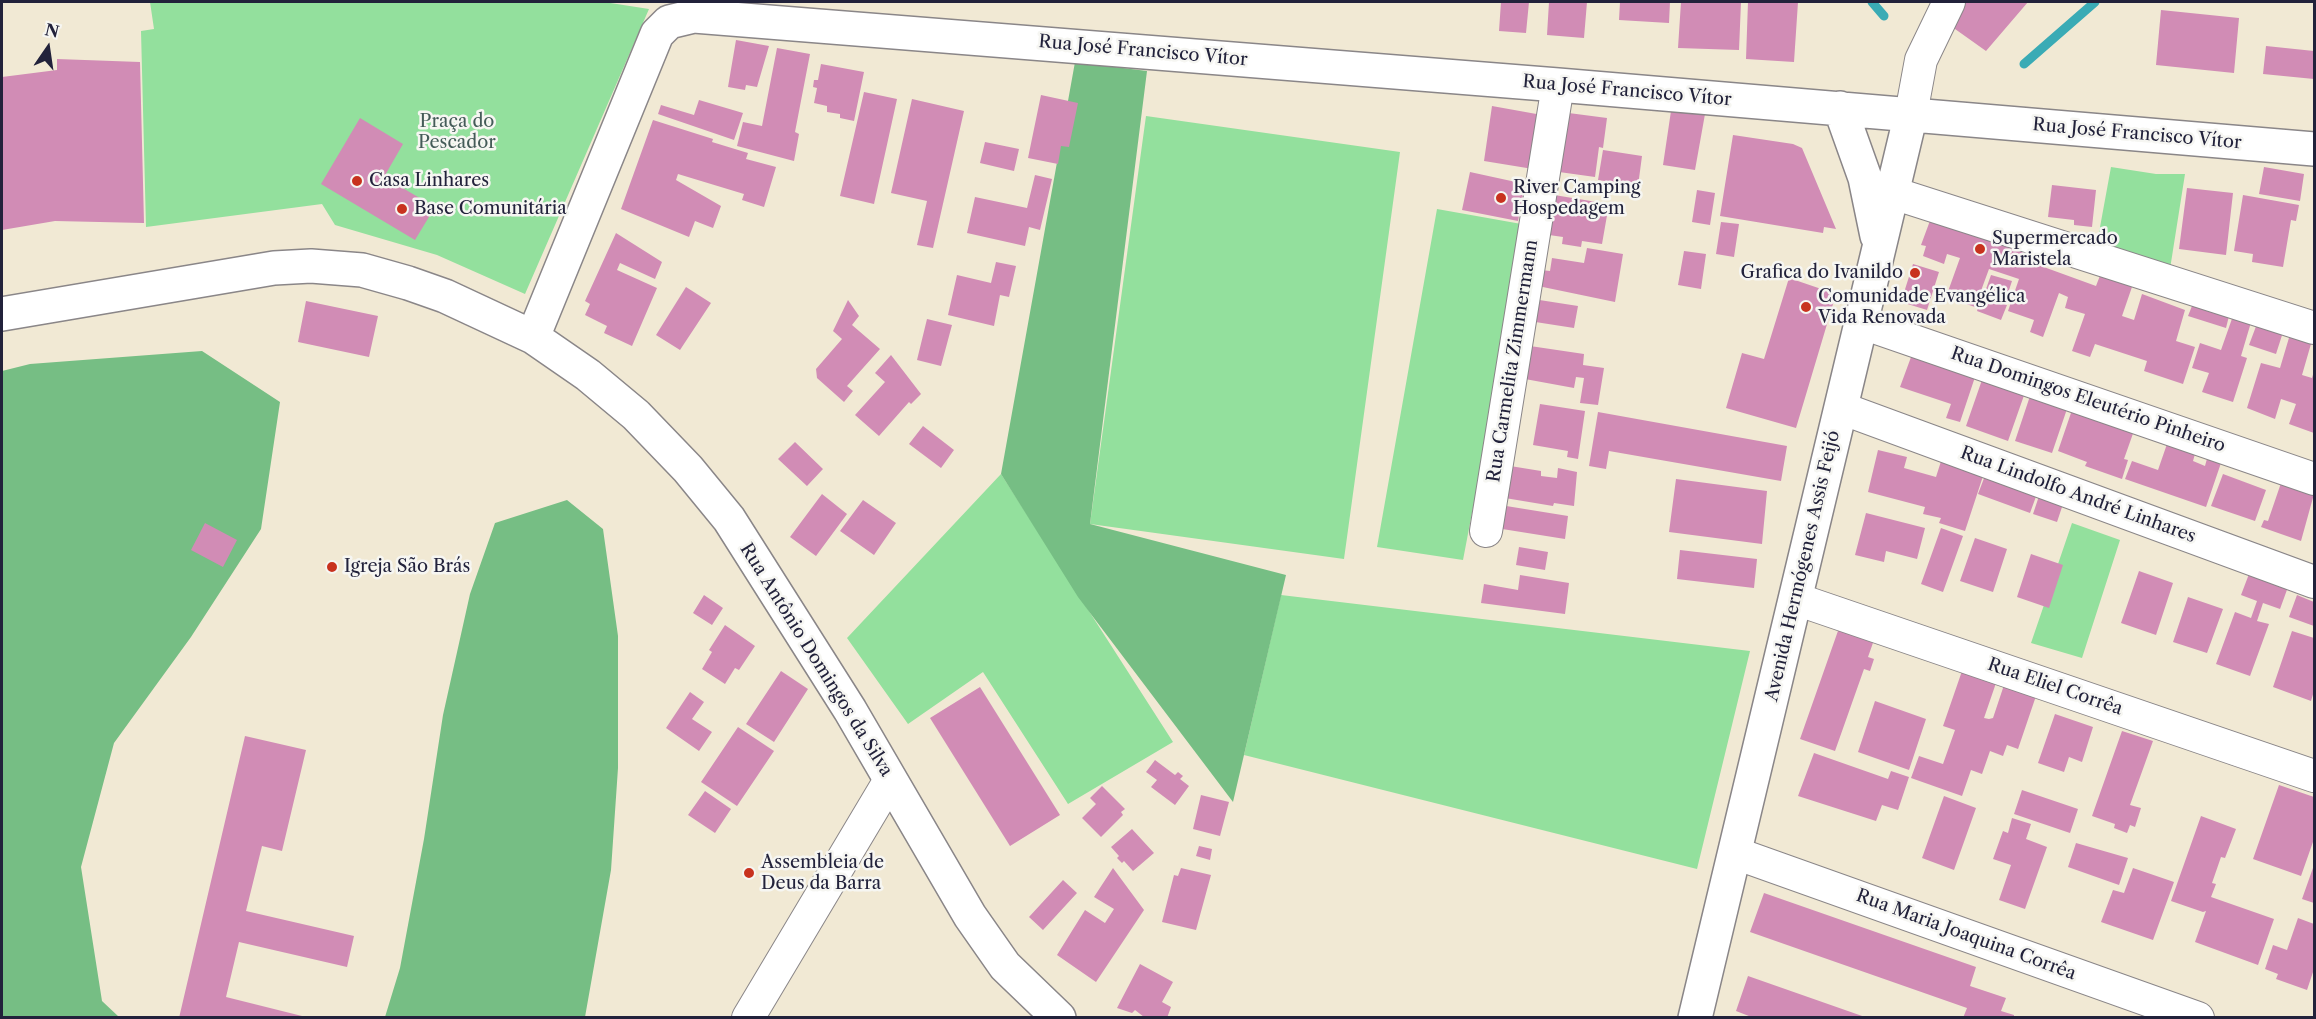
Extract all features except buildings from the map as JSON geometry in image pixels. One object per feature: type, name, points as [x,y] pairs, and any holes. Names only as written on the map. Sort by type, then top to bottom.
[{"type":"main road","name":"Rua José Francisco Vítor","points":[[533,337],[657,34],[669,22],[694,16],[1840,108],[2314,149]]},
{"type":"main road","points":[[1840,108],[1865,178],[1880,250]]},
{"type":"main road","name":"Avenida Hermógenes Assis Feijó","points":[[1695,1017],[1911,114]]},
{"type":"main road","points":[[1902,156],[1960,118]]},
{"type":"main road","name":"Rua Antônio Domingos da Silva","points":[[2,314],[274,268],[311,266],[362,270],[408,283],[445,296],[533,337],[588,375],[636,415],[688,469],[729,519],[850,710],[970,916],[1005,966],[1059,1017]]},
{"type":"street","points":[[1911,114],[1921,60],[1949,2]]},
{"type":"street","name":"Rua Carmelita Zimmermann","points":[[1486,531],[1558,85]]},
{"type":"street","points":[[1893,193],[2314,328]]},
{"type":"street","name":"Rua Domingos Eleutério Pinheiro","points":[[1862,323],[2314,479]]},
{"type":"street","name":"Rua Lindolfo André Linhares","points":[[1841,408],[2314,582]]},
{"type":"street","name":"Rua Eliel Corrêa","points":[[1796,599],[2314,776]]},
{"type":"street","points":[[748,1017],[890,780]]},
{"type":"street","name":"Rua Maria Joaquina Corrêa","points":[[1735,853],[2198,1017]]},
{"type":"green space","name":"Praça do Pescador","points":[[150,2],[604,2],[649,9],[525,294],[437,255],[335,225],[322,204],[146,227],[141,31],[154,29]]},
{"type":"green space","points":[[1075,62],[1147,71],[1090,524],[1286,575],[1233,802],[1078,597],[1001,474]]},
{"type":"green space","points":[[1146,116],[1400,152],[1344,559],[1090,524]]},
{"type":"green space","points":[[2111,167],[2156,174],[2185,174],[2170,269],[2096,249]]},
{"type":"green space","points":[[1437,209],[1527,225],[1463,560],[1377,547]]},
{"type":"green space","points":[[202,351],[280,402],[261,529],[191,637],[114,743],[81,867],[102,1001],[119,1017],[2,1017],[2,371],[30,364]]},
{"type":"green space","points":[[1001,474],[1173,742],[1068,804],[983,672],[908,724],[847,638]]},
{"type":"green space","points":[[567,500],[603,529],[618,636],[618,768],[611,870],[585,1017],[385,1017],[400,968],[424,839],[443,715],[470,594],[495,523]]},
{"type":"green space","points":[[2072,523],[2120,540],[2082,658],[2031,643]]},
{"type":"green space","points":[[1281,595],[1750,651],[1697,869],[1244,755]]},
{"type":"waterway","points":[[1872,2],[1884,16]]},
{"type":"waterway","points":[[2024,64],[2095,2]]},
{"type":"place","name":"Casa Linhares","points":[[357,181]]},
{"type":"place","name":"River Camping Hospedagem","points":[[1501,198]]},
{"type":"place","name":"Base Comunitária","points":[[402,209]]},
{"type":"place","name":"Supermercado Maristela","points":[[1980,249]]},
{"type":"place","name":"Grafica do Ivanildo","points":[[1915,273]]},
{"type":"place","name":"Comunidade Evangélica Vida Renovada","points":[[1806,307]]},
{"type":"place","name":"Igreja São Brás","points":[[332,567]]},
{"type":"place","name":"Assembleia de Deus da Barra","points":[[749,873]]}]
